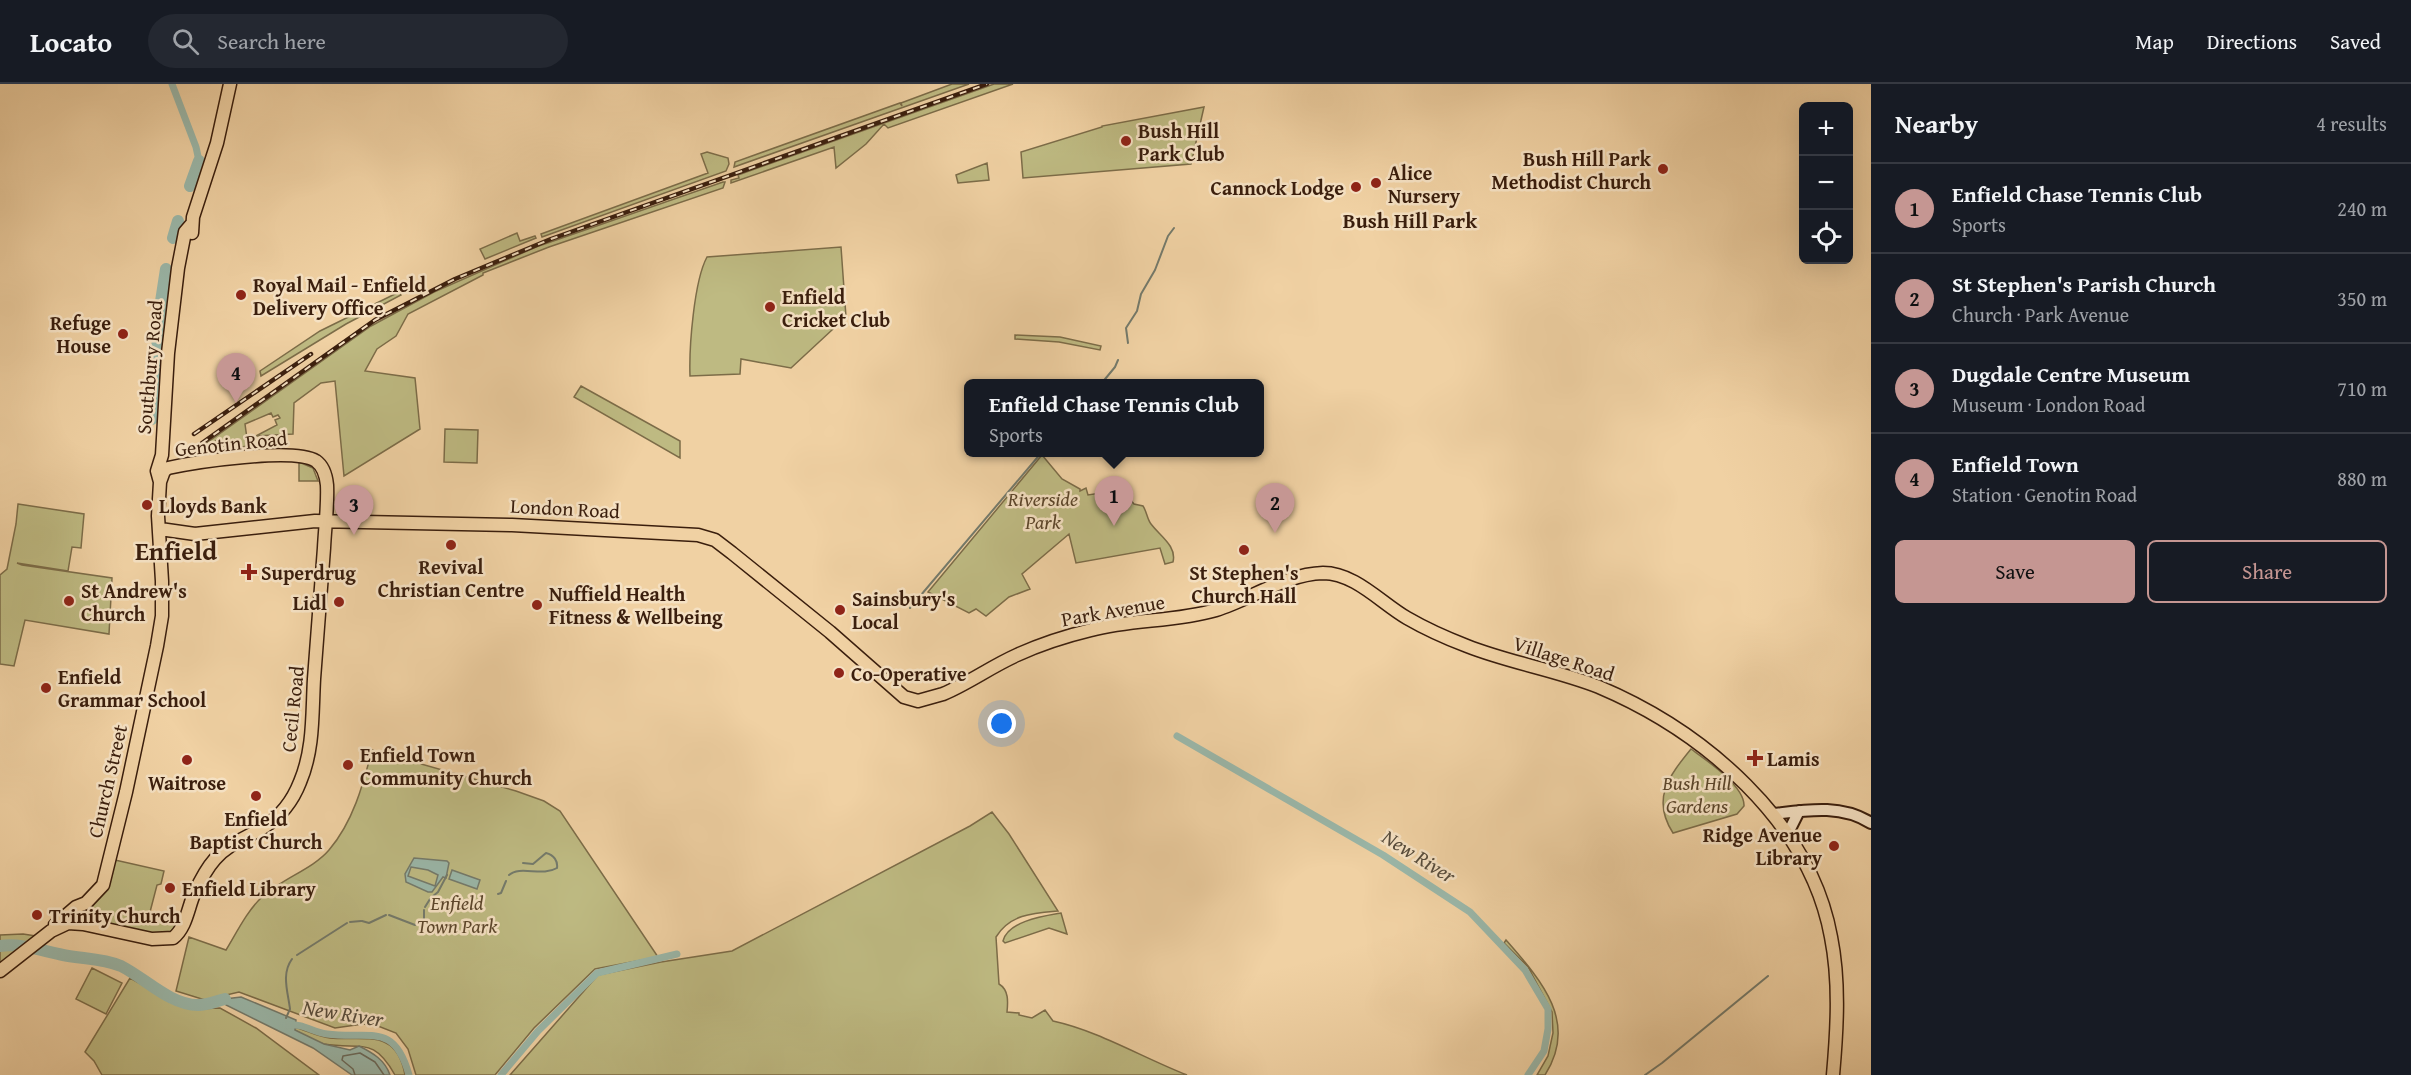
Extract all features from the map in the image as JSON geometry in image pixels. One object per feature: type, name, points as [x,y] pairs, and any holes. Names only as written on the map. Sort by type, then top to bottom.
[{"type":"main road","name":"Southbury Road","points":[[160,529],[158,516],[163,476],[162,454],[168,352],[176,282],[184,275],[192,234],[191,225],[218,143],[230,84]]},
{"type":"main road","name":"Genotin Road","points":[[163,476],[200,462],[297,455],[310,458],[322,466],[337,512],[348,522]]},
{"type":"main road","points":[[326,522],[327,483]]},
{"type":"main road","name":"Cecil Road","points":[[51,931],[72,923],[152,939],[173,938],[183,924],[201,878],[216,858],[237,840],[264,827],[286,807],[301,781],[311,744],[326,522]]},
{"type":"main road","name":"London Road","points":[[160,529],[195,534],[259,526],[348,522],[512,525],[681,532],[705,537],[716,541],[732,553],[830,632],[892,689],[910,700]]},
{"type":"main road","name":"Church Street","points":[[0,971],[51,931],[55,924],[99,892],[105,879],[126,792],[162,616],[160,529]]},
{"type":"main road","name":"Park Avenue","points":[[910,700],[931,699],[1017,655],[1059,639],[1107,627],[1172,619],[1212,611],[1300,576],[1329,573]]},
{"type":"main road","name":"Village Road","points":[[1329,573],[1347,578],[1409,619],[1461,644],[1592,685],[1653,714],[1709,753],[1741,782],[1771,812],[1787,835],[1810,874],[1826,916],[1831,936],[1836,1009],[1833,1075]]},
{"type":"main road","points":[[1771,812],[1834,810],[1860,817],[1871,823]]},
{"type":"main road","points":[[1787,835],[1798,811]]},
{"type":"green space","points":[[952,84],[969,84],[734,167],[735,162],[900,103],[902,106],[901,103]]},
{"type":"green space","points":[[994,84],[1013,84],[888,128],[884,124],[866,144],[836,168],[834,147],[731,183],[731,180],[739,178],[738,175]]},
{"type":"green space","name":"Bush Hill Park Club","points":[[1204,107],[1191,164],[1023,178],[1021,152],[1102,126]]},
{"type":"green space","points":[[707,152],[728,158],[729,164],[726,171],[542,237],[541,234],[708,173],[701,154]]},
{"type":"green space","points":[[987,163],[989,180],[958,183],[956,175]]},
{"type":"green space","points":[[725,182],[723,188],[549,247],[483,273],[408,314],[396,336],[377,349],[365,371],[415,378],[420,429],[344,476],[335,381],[321,383],[294,403],[293,434],[256,436],[277,425],[275,420],[280,418],[278,415],[273,417],[271,413],[245,424],[248,446],[242,447],[242,451],[228,452],[219,439],[202,449],[201,447],[371,326],[434,292],[536,247]]},
{"type":"green space","points":[[517,233],[520,241],[535,236],[536,238],[485,259],[480,249]]},
{"type":"green space","name":"Enfield Cricket Club","points":[[841,247],[846,317],[791,368],[741,359],[740,374],[690,376],[690,349],[696,298],[702,268],[707,257]]},
{"type":"green space","points":[[399,292],[401,295],[346,324],[261,376],[260,371],[320,331]]},
{"type":"green space","points":[[1015,335],[1060,337],[1101,346],[1100,350],[1059,342],[1015,339]]},
{"type":"green space","points":[[581,386],[680,441],[680,458],[574,397]]},
{"type":"green space","points":[[445,429],[478,430],[477,463],[444,462]]},
{"type":"green space","name":"Riverside Park","points":[[1040,457],[1044,457],[1062,479],[1080,491],[1086,488],[1088,495],[1114,491],[1116,496],[1125,502],[1129,498],[1134,504],[1143,506],[1151,524],[1167,541],[1174,556],[1173,562],[1165,564],[1160,548],[1076,563],[1069,534],[1022,574],[1030,589],[1009,597],[986,616],[976,609],[969,613],[928,592]]},
{"type":"green space","points":[[299,462],[313,468],[318,481],[299,481]]},
{"type":"green space","points":[[18,504],[84,514],[81,548],[72,547],[68,571],[17,563],[112,578],[109,634],[25,620],[14,666],[0,664],[0,575],[7,569]]},
{"type":"green space","name":"Bush Hill Gardens","points":[[1691,749],[1732,782],[1743,798],[1744,806],[1737,814],[1673,833],[1663,809],[1663,799],[1670,778]]},
{"type":"green space","name":"Enfield Town Park","points":[[372,750],[516,791],[544,801],[560,811],[658,957],[595,969],[534,1028],[495,1075],[416,1075],[408,1049],[396,1033],[378,1026],[363,1024],[335,1028],[239,992],[205,1000],[176,991],[189,937],[226,950],[247,915],[262,897],[314,863],[329,850],[351,815],[361,790]]},
{"type":"green space","points":[[992,812],[1009,834],[1058,911],[1032,914],[1015,919],[996,937],[999,984],[1008,1000],[1007,1012],[1019,1013],[1019,1015],[1032,1018],[1045,1010],[1053,1021],[1087,1031],[1187,1075],[510,1075],[598,975],[732,951],[970,826]]},
{"type":"green space","points":[[115,860],[164,871],[161,884],[157,885],[150,912],[178,919],[170,932],[161,936],[90,920],[87,915],[90,912],[89,907]]},
{"type":"green space","points":[[1061,913],[1067,934],[1049,928],[1005,943],[1003,941],[1006,934],[1019,924]]},
{"type":"green space","points":[[0,935],[36,936],[0,963]]},
{"type":"green space","points":[[1506,940],[1532,971],[1543,986],[1557,1020],[1558,1037],[1555,1056],[1545,1075],[1537,1075],[1548,1056],[1553,1033],[1552,1012],[1528,967],[1504,943]]},
{"type":"green space","points":[[92,968],[122,983],[106,1014],[76,999]]},
{"type":"green space","points":[[130,978],[179,1005],[192,1009],[220,1008],[256,1028],[319,1075],[102,1075],[94,1061],[85,1052]]},
{"type":"green space","points":[[294,1027],[326,1037],[378,1040],[387,1043],[401,1060],[405,1075],[395,1075],[380,1055],[373,1050],[366,1047],[320,1043],[294,1030]]},
{"type":"water","points":[[414,858],[449,863],[446,878],[443,877],[432,892],[406,882],[405,874]],"holes":[[[411,867],[428,870],[438,875],[435,886],[408,876]]]},
{"type":"water","points":[[452,870],[480,880],[477,889],[449,879]]},
{"type":"water","points":[[241,997],[296,1020],[295,1030],[324,1044],[350,1050],[359,1046],[382,1061],[390,1075],[352,1075],[313,1048],[226,1005],[225,999]]},
{"type":"waterway","name":"New River","points":[[172,84],[196,147],[199,161]]},
{"type":"waterway","name":"New River","points":[[190,186],[199,161]]},
{"type":"waterway","points":[[173,238],[178,221]]},
{"type":"waterway","points":[[1128,343],[1126,328],[1137,311],[1141,294],[1174,228]]},
{"type":"waterway","points":[[152,419],[160,308],[166,269]]},
{"type":"waterway","points":[[1105,379],[1118,360]]},
{"type":"waterway","points":[[910,608],[1038,457]]},
{"type":"waterway","name":"New River","points":[[1177,736],[1383,855],[1470,912],[1525,970],[1548,1009],[1548,1029],[1544,1051],[1528,1075]]},
{"type":"waterway","points":[[509,875],[519,871],[545,871],[557,868],[555,859],[546,853],[533,864],[523,863]]},
{"type":"waterway","points":[[432,897],[438,892],[447,875]]},
{"type":"waterway","points":[[498,894],[501,893],[506,881]]},
{"type":"waterway","points":[[425,907],[430,899]]},
{"type":"waterway","points":[[389,915],[415,925],[424,919],[424,910]]},
{"type":"waterway","points":[[362,921],[369,923],[386,915]]},
{"type":"waterway","points":[[350,922],[361,921]]},
{"type":"waterway","points":[[297,955],[347,923]]},
{"type":"waterway","points":[[0,946],[24,946],[114,963],[168,996],[188,1004],[202,1005],[225,999]]},
{"type":"waterway","points":[[501,1075],[538,1031],[597,973],[677,954]]},
{"type":"waterway","points":[[286,1018],[290,1009],[286,977],[292,959]]},
{"type":"waterway","points":[[1645,1075],[1768,976]]},
{"type":"waterway","name":"New River","points":[[286,1025],[298,1025],[327,1034],[368,1035],[388,1040],[403,1058],[409,1075]]},
{"type":"railway","points":[[202,443],[375,320],[455,279],[551,239],[987,84]]},
{"type":"railway","points":[[194,434],[311,354]]},
{"type":"place","name":"Bush Hill Park Club","points":[[1126,141]]},
{"type":"place","name":"Bush Hill Park Methodist Church","points":[[1663,169]]},
{"type":"place","name":"Alice Nursery","points":[[1376,183]]},
{"type":"place","name":"Cannock Lodge","points":[[1356,187]]},
{"type":"place","name":"Royal Mail - Enfield Delivery Office","points":[[241,295]]},
{"type":"place","name":"Enfield Cricket Club","points":[[770,307]]},
{"type":"place","name":"Refuge House","points":[[123,334]]},
{"type":"place","name":"Enfield Town","points":[[236,403]]},
{"type":"place","name":"Lloyds Bank","points":[[147,505]]},
{"type":"place","name":"Enfield Chase Tennis Club","points":[[1114,526]]},
{"type":"place","name":"St Stephen's Parish Church","points":[[1275,533]]},
{"type":"place","name":"Dugdale Centre Museum","points":[[354,535]]},
{"type":"place","name":"Revival Christian Centre","points":[[451,545]]},
{"type":"place","name":"St Stephen's Church Hall","points":[[1244,550]]},
{"type":"place","name":"Superdrug","points":[[249,572]]},
{"type":"place","name":"St Andrew's Church","points":[[69,601]]},
{"type":"place","name":"Lidl","points":[[339,602]]},
{"type":"place","name":"Nuffield Health Fitness & Wellbeing","points":[[537,605]]},
{"type":"place","name":"Sainsbury's Local","points":[[840,610]]},
{"type":"place","name":"Co-Operative","points":[[839,673]]},
{"type":"place","name":"Enfield Grammar School","points":[[46,688]]},
{"type":"place","name":"Lamis","points":[[1755,758]]},
{"type":"place","name":"Waitrose","points":[[187,760]]},
{"type":"place","name":"Enfield Town Community Church","points":[[348,765]]},
{"type":"place","name":"Enfield Baptist Church","points":[[256,796]]},
{"type":"place","name":"Ridge Avenue Library","points":[[1834,846]]},
{"type":"place","name":"Enfield Library","points":[[170,888]]},
{"type":"place","name":"Trinity Church","points":[[37,915]]},
{"type":"district","name":"Bush Hill Park","points":[[1410,220]]},
{"type":"district","name":"Enfield","points":[[176,550]]}]
